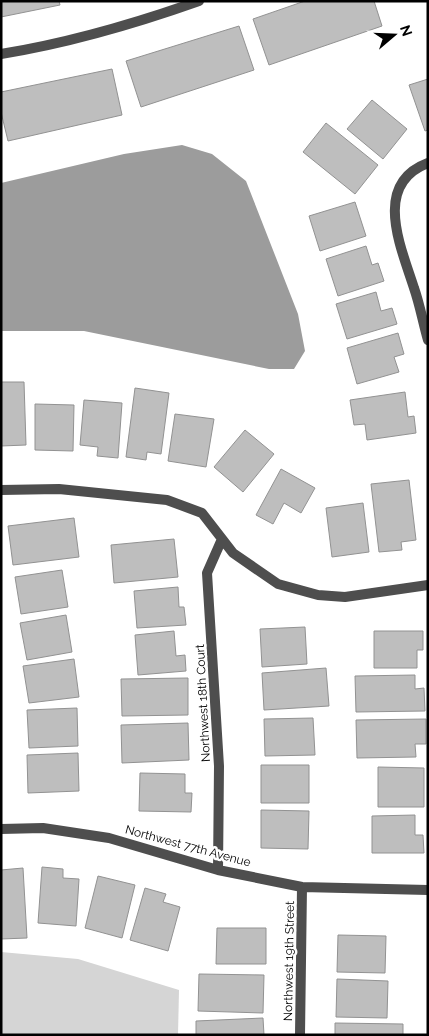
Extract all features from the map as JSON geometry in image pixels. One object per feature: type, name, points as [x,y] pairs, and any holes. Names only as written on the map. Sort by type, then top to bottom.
[{"type":"street","points":[[1,54],[51,46],[159,15],[199,1]]},
{"type":"street","points":[[428,163],[418,167],[404,177],[395,201],[396,230],[416,292],[428,340]]},
{"type":"street","points":[[1,490],[59,489],[167,500],[202,513],[233,553],[278,584],[318,595],[345,597],[428,586]]},
{"type":"street","name":"Northwest 18th Court","points":[[218,870],[219,766],[207,573],[222,539]]},
{"type":"street","name":"Northwest 77th Avenue","points":[[1,829],[43,828],[109,838],[218,870],[302,887],[428,890]]},
{"type":"street","name":"Northwest 19th Street","points":[[300,1035],[302,887]]},
{"type":"shaded area","points":[[182,145],[212,154],[246,181],[298,314],[305,351],[294,369],[269,369],[84,331],[1,331],[1,183],[124,154]]},
{"type":"shaded area","points":[[1,952],[78,959],[179,990],[178,1035],[1,1035]]},
{"type":"building","points":[[1,1],[59,1],[60,5],[1,17]]},
{"type":"building","points":[[305,1],[374,1],[382,26],[269,65],[253,19]]},
{"type":"building","points":[[239,26],[254,70],[141,107],[126,61]]},
{"type":"building","points":[[112,69],[122,115],[8,141],[1,112],[1,92]]},
{"type":"building","points":[[428,79],[428,130],[425,131],[409,85]]},
{"type":"building","points":[[372,100],[407,129],[383,159],[347,129]]},
{"type":"building","points":[[326,123],[378,165],[355,194],[303,152]]},
{"type":"building","points":[[355,202],[366,236],[320,251],[309,216]]},
{"type":"building","points":[[366,246],[372,265],[378,263],[384,281],[338,296],[326,259]]},
{"type":"building","points":[[376,292],[381,311],[392,308],[397,324],[347,339],[336,304]]},
{"type":"building","points":[[398,333],[404,354],[394,357],[399,372],[357,384],[347,348]]},
{"type":"building","points":[[1,382],[24,382],[26,445],[1,446]]},
{"type":"building","points":[[135,388],[169,393],[161,454],[147,452],[146,460],[126,457]]},
{"type":"building","points":[[405,392],[408,417],[414,416],[416,433],[367,440],[365,424],[354,425],[350,400]]},
{"type":"building","points":[[84,400],[122,403],[118,458],[97,456],[98,447],[80,445]]},
{"type":"building","points":[[35,404],[74,405],[73,451],[35,450]]},
{"type":"building","points":[[175,414],[214,419],[206,467],[168,461]]},
{"type":"building","points":[[245,430],[274,454],[243,492],[214,467]]},
{"type":"building","points":[[281,469],[315,488],[301,513],[284,503],[273,524],[256,515]]},
{"type":"building","points":[[409,480],[416,540],[401,542],[402,550],[379,552],[371,484]]},
{"type":"building","points":[[363,503],[369,552],[332,557],[326,508]]},
{"type":"building","points":[[74,518],[79,557],[13,565],[8,526]]},
{"type":"building","points":[[174,539],[178,577],[114,583],[111,545]]},
{"type":"building","points":[[62,570],[68,607],[21,614],[15,577]]},
{"type":"building","points":[[178,587],[179,607],[184,607],[186,625],[137,628],[134,591]]},
{"type":"building","points":[[66,615],[72,652],[27,660],[20,623]]},
{"type":"building","points":[[305,627],[307,664],[262,667],[260,629]]},
{"type":"building","points":[[174,631],[176,656],[185,655],[186,671],[138,675],[135,635]]},
{"type":"building","points":[[374,631],[423,631],[423,650],[417,650],[417,668],[374,668]]},
{"type":"building","points":[[74,659],[79,697],[29,703],[23,666]]},
{"type":"building","points":[[326,668],[329,706],[264,710],[262,673]]},
{"type":"building","points":[[415,675],[415,689],[424,688],[425,711],[356,712],[355,676]]},
{"type":"building","points":[[188,678],[188,715],[122,716],[121,679]]},
{"type":"building","points":[[77,708],[78,746],[29,748],[27,710]]},
{"type":"building","points":[[313,718],[315,755],[265,756],[264,719]]},
{"type":"building","points":[[426,719],[426,744],[415,744],[416,757],[357,758],[356,720]]},
{"type":"building","points":[[188,723],[189,760],[122,763],[121,725]]},
{"type":"building","points":[[78,753],[79,791],[28,793],[27,755]]},
{"type":"building","points":[[261,765],[309,765],[309,803],[261,803]]},
{"type":"building","points":[[378,767],[424,768],[424,807],[378,807]]},
{"type":"building","points":[[140,773],[185,774],[185,793],[192,793],[191,812],[139,811]]},
{"type":"building","points":[[261,810],[309,811],[308,849],[261,848]]},
{"type":"building","points":[[415,815],[415,835],[423,835],[424,853],[372,853],[372,816]]},
{"type":"building","points":[[42,867],[63,869],[63,878],[79,879],[76,926],[38,923]]},
{"type":"building","points":[[23,868],[27,938],[1,939],[1,870]]},
{"type":"building","points":[[98,876],[135,885],[122,938],[85,928]]},
{"type":"building","points":[[145,888],[166,894],[163,902],[180,907],[168,951],[130,940]]},
{"type":"building","points":[[217,928],[266,928],[266,964],[216,964]]},
{"type":"building","points":[[338,935],[386,936],[385,973],[337,972]]},
{"type":"building","points":[[199,974],[264,975],[263,1013],[198,1011]]},
{"type":"building","points":[[337,979],[388,981],[387,1018],[336,1017]]},
{"type":"building","points":[[263,1018],[264,1035],[196,1035],[196,1021]]},
{"type":"building","points":[[335,1023],[403,1024],[403,1035],[335,1035]]}]
